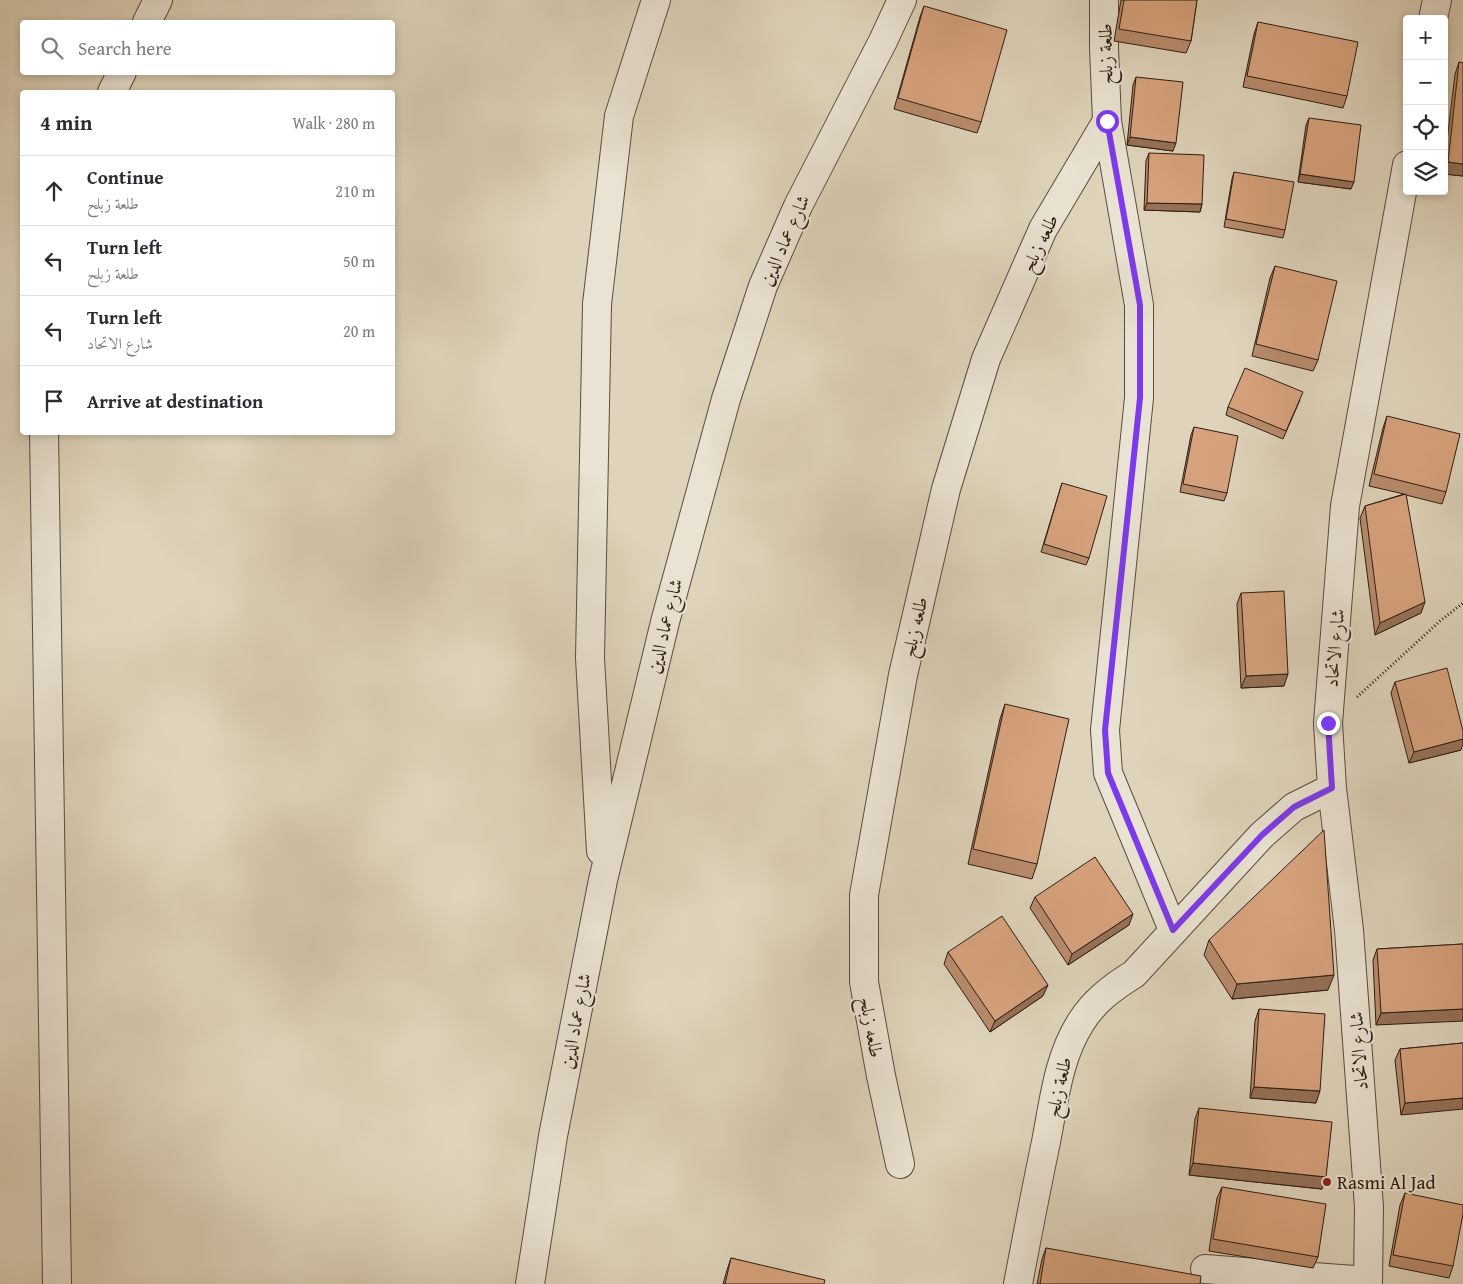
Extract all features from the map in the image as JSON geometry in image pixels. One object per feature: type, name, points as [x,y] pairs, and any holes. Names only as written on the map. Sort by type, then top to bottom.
[{"type":"street","points":[[148,20],[158,0]]},
{"type":"street","points":[[603,880],[590,658],[597,304],[620,116],[656,0]]},
{"type":"street","name":"شارع عماد الدين","points":[[530,1284],[553,1136],[603,880],[664,622],[726,399],[762,286],[798,206],[902,0]]},
{"type":"street","name":"طلعة زبلح","points":[[1104,0],[1107,121],[1140,305],[1140,398],[1105,730],[1108,773],[1173,930]]},
{"type":"street","points":[[1429,0],[1429,15]]},
{"type":"street","points":[[1433,15],[1437,0]]},
{"type":"street","points":[[113,90],[120,75]]},
{"type":"street","name":"طلعه زبلح","points":[[900,1164],[881,1076],[864,982],[864,895],[903,675],[946,488],[986,359],[1043,229],[1107,121]]},
{"type":"street","name":"شارع الاتحاد","points":[[1368,1282],[1370,1207],[1349,930],[1332,788],[1328,723],[1345,506],[1403,187]]},
{"type":"street","points":[[44,435],[57,1284]]},
{"type":"street","name":"طلعة زبلح","points":[[1018,1284],[1059,1075],[1070,1040],[1081,1021],[1111,989],[1134,974],[1262,835],[1294,807],[1332,788]]},
{"type":"street","points":[[1205,1269],[1368,1282]]},
{"type":"path","points":[[1328,723],[1440,621],[1463,603]]},
{"type":"building","points":[[1124,0],[1197,0],[1191,41],[1119,29]]},
{"type":"building","points":[[924,6],[1007,30],[981,122],[898,98]]},
{"type":"building","points":[[1258,22],[1358,42],[1347,96],[1247,76]]},
{"type":"building","points":[[1459,62],[1463,63],[1463,164],[1448,162]]},
{"type":"building","points":[[1136,77],[1183,82],[1176,143],[1130,137]]},
{"type":"building","points":[[1309,118],[1361,125],[1354,182],[1300,174]]},
{"type":"building","points":[[1149,153],[1204,155],[1202,204],[1147,203]]},
{"type":"building","points":[[1234,172],[1294,182],[1285,230],[1226,219]]},
{"type":"building","points":[[1275,266],[1337,281],[1318,360],[1256,344]]},
{"type":"building","points":[[1245,368],[1303,392],[1286,431],[1228,407]]},
{"type":"building","points":[[1387,416],[1460,434],[1446,492],[1374,474]]},
{"type":"building","points":[[1194,427],[1238,436],[1227,493],[1183,484]]},
{"type":"building","points":[[1062,483],[1107,496],[1089,558],[1044,544]]},
{"type":"building","points":[[1406,494],[1425,602],[1380,623],[1365,506]]},
{"type":"building","points":[[1284,591],[1288,674],[1246,676],[1241,593]]},
{"type":"building","points":[[1447,668],[1463,731],[1463,739],[1414,752],[1395,682]]},
{"type":"building","points":[[1005,704],[1069,719],[1037,864],[973,849]]},
{"type":"building","points":[[1324,830],[1334,975],[1237,984],[1209,940]]},
{"type":"building","points":[[1095,857],[1133,914],[1072,954],[1035,897]]},
{"type":"building","points":[[1002,916],[1048,985],[995,1021],[948,952]]},
{"type":"building","points":[[1463,944],[1463,1009],[1381,1013],[1377,949]]},
{"type":"building","points":[[1259,1009],[1325,1014],[1320,1091],[1254,1087]]},
{"type":"building","points":[[1463,1043],[1463,1098],[1405,1103],[1400,1049]]},
{"type":"building","points":[[1199,1108],[1332,1122],[1326,1177],[1193,1163]]},
{"type":"building","points":[[1222,1187],[1326,1204],[1318,1257],[1213,1239]]},
{"type":"building","points":[[1405,1193],[1463,1205],[1453,1266],[1393,1255]]},
{"type":"building","points":[[1046,1248],[1201,1276],[1200,1284],[1040,1284]]},
{"type":"building","points":[[731,1258],[825,1280],[824,1284],[725,1284]]},
{"type":"place","name":"Rasmi Al Jad","points":[[1327,1182]]},
{"type":"route","points":[[1107,121],[1140,305],[1140,398],[1105,730],[1108,773],[1173,930],[1262,835],[1294,807],[1332,788],[1328,723]]}]
